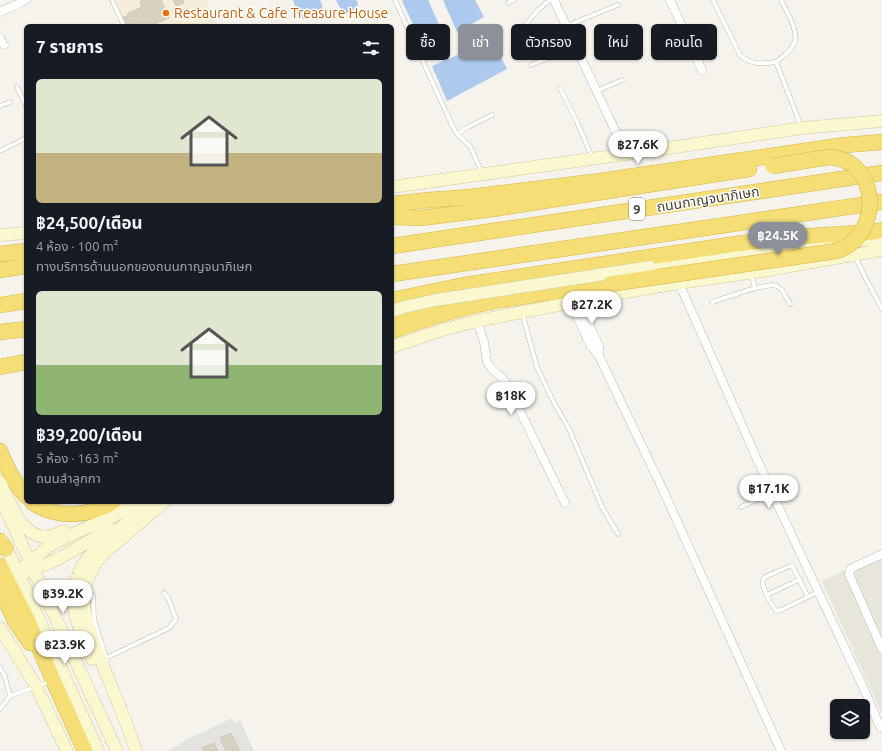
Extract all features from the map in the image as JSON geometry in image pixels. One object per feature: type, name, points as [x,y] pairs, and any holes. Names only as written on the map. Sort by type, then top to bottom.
[{"type":"highway","points":[[394,204],[470,197],[600,181],[838,146],[882,142]]},
{"type":"highway","points":[[394,217],[421,218],[446,215],[829,157],[851,162],[863,170],[871,179],[877,195],[878,211],[872,227],[863,238],[854,245],[844,249],[501,300],[419,321],[394,331]]},
{"type":"highway","name":"ถนนกาญจนาภิเษก","points":[[394,246],[882,172]]},
{"type":"highway","points":[[394,214],[470,197]]},
{"type":"highway","name":"ถนนกาญจนาภิเษก","points":[[394,274],[882,202]]},
{"type":"highway","points":[[394,300],[464,285],[765,240],[816,235],[874,232],[882,230]]},
{"type":"highway","points":[[0,254],[24,251]]},
{"type":"highway","points":[[0,270],[24,266]]},
{"type":"highway","points":[[394,321],[423,307],[494,286],[516,277]]},
{"type":"highway","points":[[0,305],[24,301]]},
{"type":"highway","points":[[0,332],[24,329]]},
{"type":"highway","points":[[0,367],[24,362]]},
{"type":"highway","points":[[0,370],[24,369]]},
{"type":"highway","points":[[0,451],[13,479],[24,493]]},
{"type":"highway","points":[[0,471],[12,489],[21,499],[24,500]]},
{"type":"highway","points":[[35,504],[45,509],[70,514],[95,511],[110,504]]},
{"type":"highway","points":[[0,566],[27,619],[85,751]]},
{"type":"highway","points":[[0,588],[15,621],[53,680]]},
{"type":"main road","points":[[394,187],[802,128],[882,121]]},
{"type":"main road","points":[[0,235],[24,234]]},
{"type":"main road","points":[[394,310],[436,300],[765,250],[843,240],[882,240]]},
{"type":"main road","points":[[793,266],[814,258],[817,255],[814,246],[810,245]]},
{"type":"main road","points":[[768,270],[810,245]]},
{"type":"main road","points":[[394,346],[429,334],[477,321],[522,312],[620,293],[855,256],[882,250]]},
{"type":"main road","points":[[0,482],[18,518],[26,529],[32,533],[42,537],[47,537],[68,529],[91,526]]},
{"type":"main road","points":[[0,497],[117,751]]},
{"type":"main road","points":[[32,566],[40,552],[51,545],[122,511],[131,504]]},
{"type":"main road","points":[[18,572],[32,566],[46,564],[73,551],[101,535],[145,504]]},
{"type":"main road","points":[[130,751],[80,629],[75,615],[73,601],[75,584],[85,562],[93,552],[146,504]]},
{"type":"main road","points":[[136,751],[86,618],[84,602],[85,587],[91,570],[102,555],[162,504]]},
{"type":"main road","points":[[66,538],[56,546],[57,552],[63,554],[73,551]]},
{"type":"main road","points":[[2,542],[18,572],[98,751]]},
{"type":"main road","points":[[0,628],[36,686],[67,751]]},
{"type":"main road","points":[[53,650],[68,643]]},
{"type":"street","points":[[0,12],[26,0]]},
{"type":"street","points":[[670,0],[702,70]]},
{"type":"street","points":[[555,1],[565,24]]},
{"type":"street","points":[[582,60],[626,154]]},
{"type":"street","points":[[679,283],[772,493],[880,727]]},
{"type":"street","points":[[575,302],[599,346],[599,356],[663,490],[782,751]]},
{"type":"street","points":[[477,321],[484,342],[487,362],[490,368],[507,384],[565,503]]},
{"type":"street","points":[[882,554],[852,568],[848,574],[882,649]]},
{"type":"lane","points":[[112,0],[123,24]]},
{"type":"lane","points":[[395,0],[452,125],[457,134],[470,146],[482,174]]},
{"type":"lane","points":[[508,3],[514,0]]},
{"type":"lane","points":[[713,0],[740,55],[744,59],[759,64],[776,62],[792,48],[795,42],[796,35],[781,0]]},
{"type":"lane","points":[[526,23],[538,10],[555,1]]},
{"type":"lane","points":[[571,24],[618,4]]},
{"type":"lane","points":[[531,65],[544,60]]},
{"type":"lane","points":[[776,62],[802,128]]},
{"type":"lane","points":[[596,91],[622,80]]},
{"type":"lane","points":[[17,87],[24,102]]},
{"type":"lane","points":[[560,88],[577,122],[592,158]]},
{"type":"lane","points":[[0,106],[10,102]]},
{"type":"lane","points":[[457,134],[492,116]]},
{"type":"lane","points":[[0,151],[24,139]]},
{"type":"lane","points":[[855,256],[882,309]]},
{"type":"lane","points":[[751,272],[755,288]]},
{"type":"lane","points":[[712,302],[755,288],[772,285],[777,286],[782,290],[790,304]]},
{"type":"lane","points":[[522,312],[537,367],[552,399],[570,431],[602,507],[618,534]]},
{"type":"lane","points":[[741,507],[772,493]]},
{"type":"lane","points":[[808,597],[800,579],[794,569],[790,566],[765,577],[763,580],[763,584],[774,609],[778,611],[808,597],[818,592]]},
{"type":"lane","points":[[767,594],[800,579]]},
{"type":"lane","points":[[106,658],[169,628],[176,619],[168,598],[164,593]]},
{"type":"lane","points":[[93,595],[94,618],[109,664]]},
{"type":"lane","points":[[0,668],[5,677],[10,696]]},
{"type":"lane","points":[[0,709],[10,696],[53,680]]},
{"type":"lane","points":[[125,707],[128,728]]},
{"type":"shaded area","name":"Restaurant & Cafe Treasure House","points":[[114,0],[206,0],[217,24],[125,24]]},
{"type":"shaded area","points":[[882,553],[882,714],[822,581]]},
{"type":"shaded area","points":[[232,718],[234,723],[240,720],[254,751],[168,751],[186,740]]},
{"type":"water","points":[[293,0],[320,0],[322,5],[322,13],[304,19],[299,16]]},
{"type":"water","points":[[336,0],[356,0],[358,3],[357,8],[346,13],[340,8]]},
{"type":"water","points":[[428,0],[439,24],[413,24],[402,1]]},
{"type":"water","points":[[443,0],[475,0],[484,17],[471,24],[458,24],[457,32]]},
{"type":"water","points":[[458,55],[458,60],[502,60],[507,69],[447,101],[432,66],[446,60],[450,60],[450,58]]},
{"type":"building","points":[[161,0],[169,18],[155,24],[149,24],[144,13],[143,14],[147,24],[126,24],[123,17],[128,16],[127,14],[142,7],[140,1]]},
{"type":"building","points":[[173,0],[183,0],[184,3],[176,6]]},
{"type":"building","points":[[231,733],[240,751],[226,751],[220,738]]},
{"type":"building","points":[[214,743],[218,751],[204,751],[202,748]]},
{"type":"place","name":"Restaurant & Cafe Treasure House","points":[[166,13]]}]
